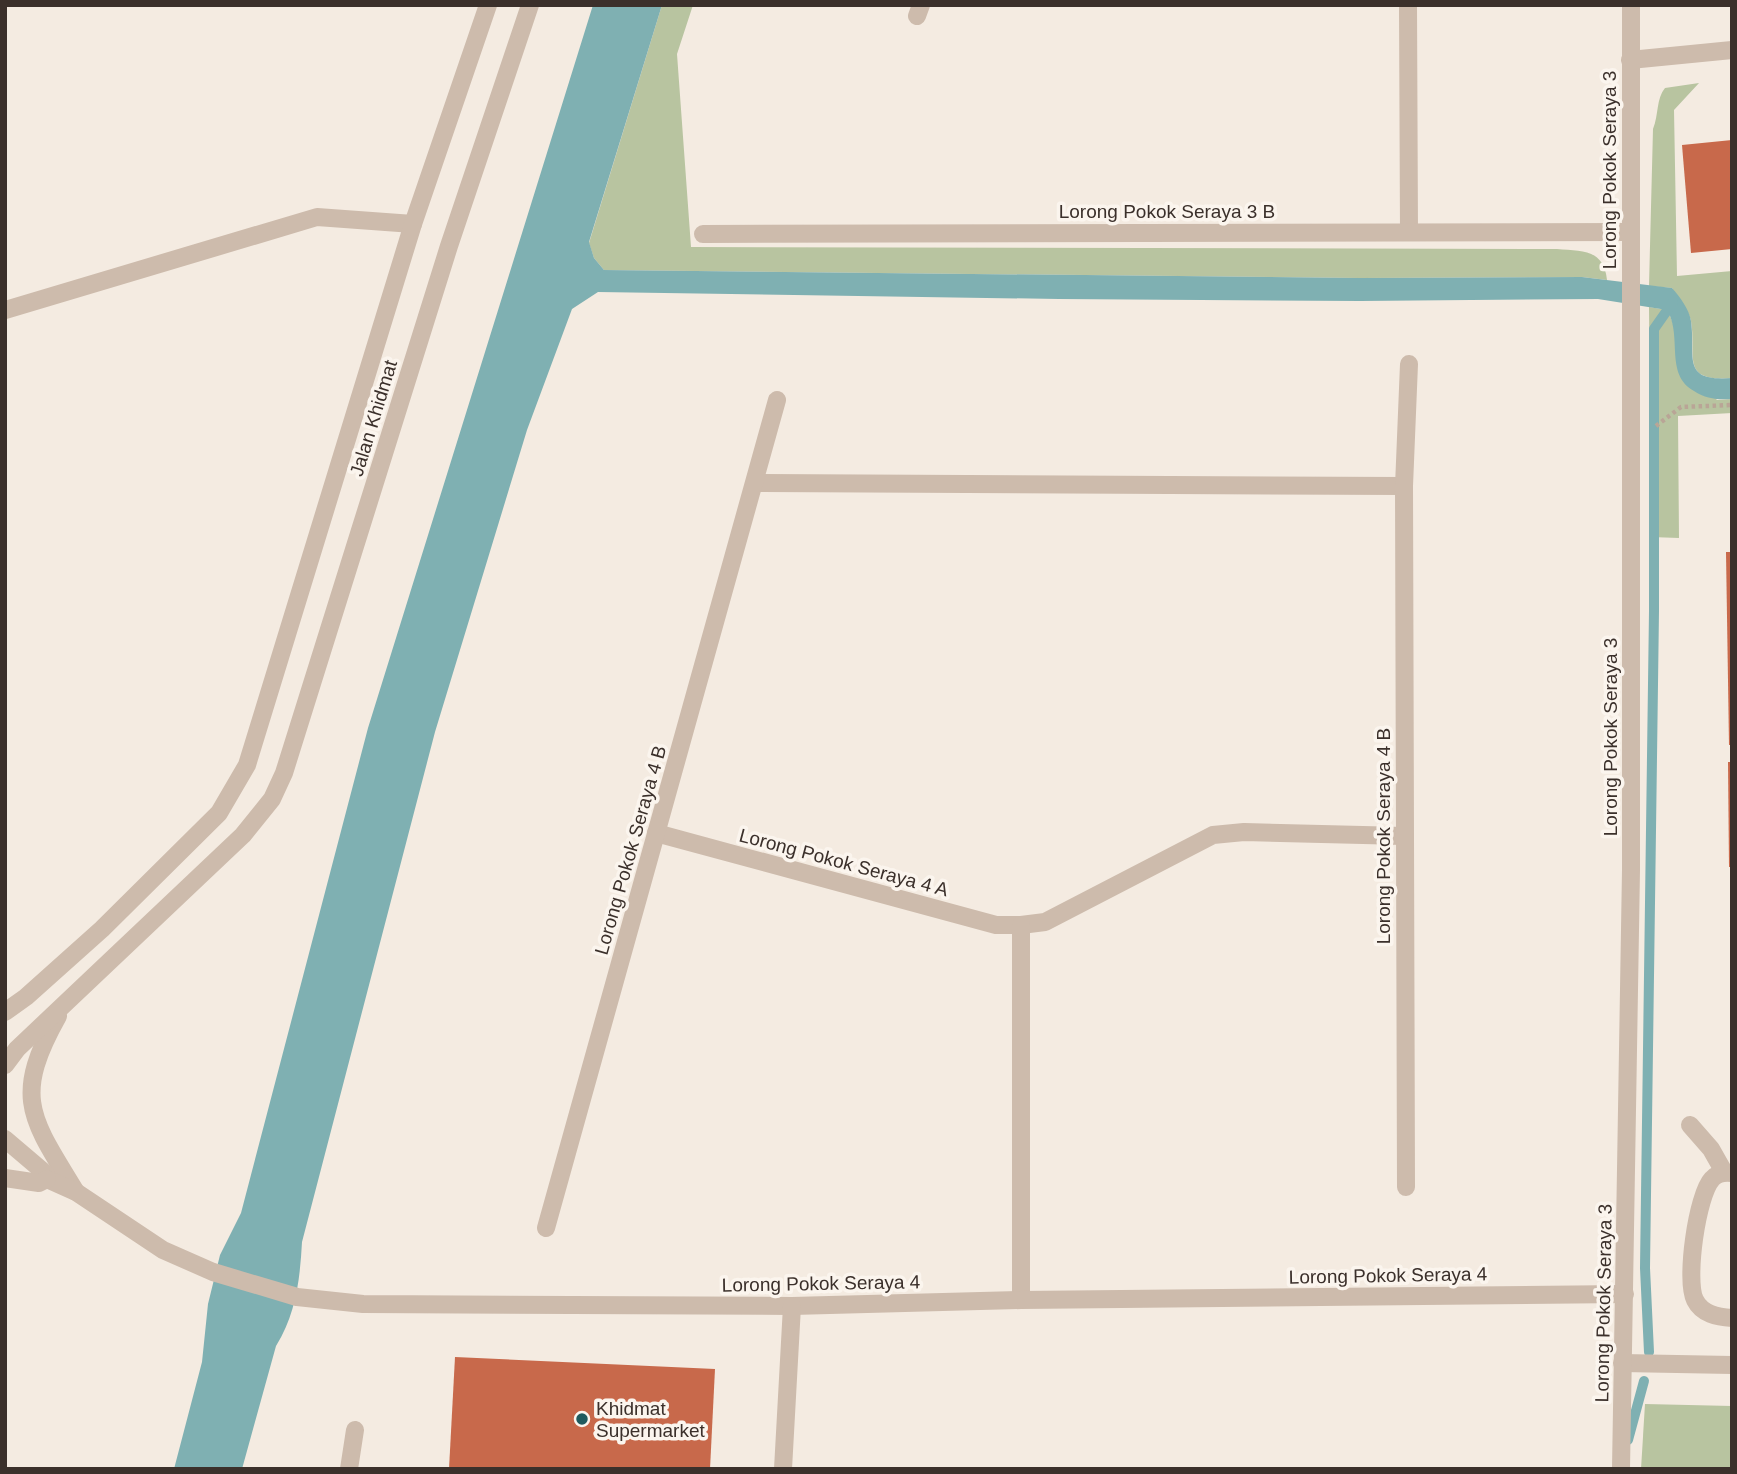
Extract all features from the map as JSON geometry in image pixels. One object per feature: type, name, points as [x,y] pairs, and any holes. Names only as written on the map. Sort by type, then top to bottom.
[{"type":"street","points":[[5,1012],[26,997],[102,929],[219,813],[247,765],[413,223],[488,5]]},
{"type":"street","name":"Jalan Khidmat","points":[[70,999],[243,835],[272,799],[284,773],[449,246],[530,5]]},
{"type":"street","points":[[1408,5],[1409,232]]},
{"type":"street","name":"Lorong Pokok Seraya 3","points":[[1620,1469],[1632,870],[1631,5]]},
{"type":"street","points":[[1630,60],[1732,50]]},
{"type":"street","points":[[5,310],[317,217],[413,223]]},
{"type":"street","name":"Lorong Pokok Seraya 3 B","points":[[703,234],[1630,232]]},
{"type":"street","name":"Lorong Pokok Seraya 4 B","points":[[1406,1187],[1404,486],[1409,364]]},
{"type":"street","name":"Lorong Pokok Seraya 4 B","points":[[545,1228],[777,400]]},
{"type":"street","points":[[755,483],[1404,486]]},
{"type":"street","name":"Lorong Pokok Seraya 4 A","points":[[656,833],[996,925],[1045,922],[1213,835],[1244,832],[1404,836]]},
{"type":"street","points":[[1021,925],[1021,1300]]},
{"type":"street","points":[[5,1065],[17,1049],[70,999]]},
{"type":"street","points":[[70,999],[43,1048],[34,1069],[31,1090],[33,1113],[42,1136],[76,1192]]},
{"type":"street","points":[[1689,1125],[1728,1173],[1713,1177],[1701,1203],[1691,1290],[1696,1302],[1706,1313],[1732,1318]]},
{"type":"street","name":"Lorong Pokok Seraya 4","points":[[5,1139],[45,1173],[47,1179]]},
{"type":"street","name":"Lorong Pokok Seraya 4","points":[[5,1178],[39,1182],[47,1179],[76,1192],[150,1242],[213,1272],[297,1297],[363,1304],[792,1306],[1021,1300],[1625,1294]]},
{"type":"street","points":[[783,1469],[792,1306]]},
{"type":"street","points":[[1622,1363],[1732,1364]]},
{"type":"street","points":[[349,1469],[355,1430]]},
{"type":"path","points":[[1658,426],[1681,407],[1732,405]]},
{"type":"green space","points":[[662,5],[693,5],[677,54],[691,247],[1557,249],[1583,252],[1596,257],[1605,270],[1607,280],[1582,277],[1360,278],[604,270],[594,258],[589,243]]},
{"type":"green space","points":[[1699,83],[1674,110],[1677,276],[1732,271],[1732,378],[1704,376],[1697,371],[1688,313],[1672,288],[1649,286],[1653,129],[1659,102],[1665,88]]},
{"type":"green space","points":[[1649,307],[1667,310],[1674,327],[1676,356],[1717,400],[1732,399],[1732,413],[1678,416],[1679,538],[1651,537]]},
{"type":"green space","points":[[1645,1404],[1732,1406],[1732,1469],[1641,1469]]},
{"type":"water","points":[[593,5],[662,5],[589,242],[594,258],[604,270],[1360,278],[1582,277],[1672,288],[1684,303],[1690,317],[1692,356],[1697,371],[1704,376],[1732,378],[1732,399],[1708,397],[1685,384],[1676,365],[1674,331],[1667,310],[1598,299],[1059,299],[598,292],[572,309],[527,430],[435,732],[302,1242],[292,1309],[276,1346],[242,1469],[174,1469],[202,1362],[208,1304],[220,1255],[241,1213],[368,728]]},
{"type":"building","points":[[1732,140],[1732,249],[1691,253],[1682,145]]},
{"type":"building","points":[[1726,552],[1732,552],[1732,745],[1729,745]]},
{"type":"building","points":[[1728,762],[1732,762],[1732,867],[1729,867]]},
{"type":"building","name":"Khidmat Supermarket","points":[[455,1357],[715,1369],[710,1469],[449,1469]]},
{"type":"waterway","points":[[1649,1352],[1645,1268],[1654,611],[1654,329],[1673,302]]},
{"type":"waterway","points":[[1628,1440],[1644,1381]]},
{"type":"place","name":"Khidmat Supermarket","points":[[582,1419]]}]
